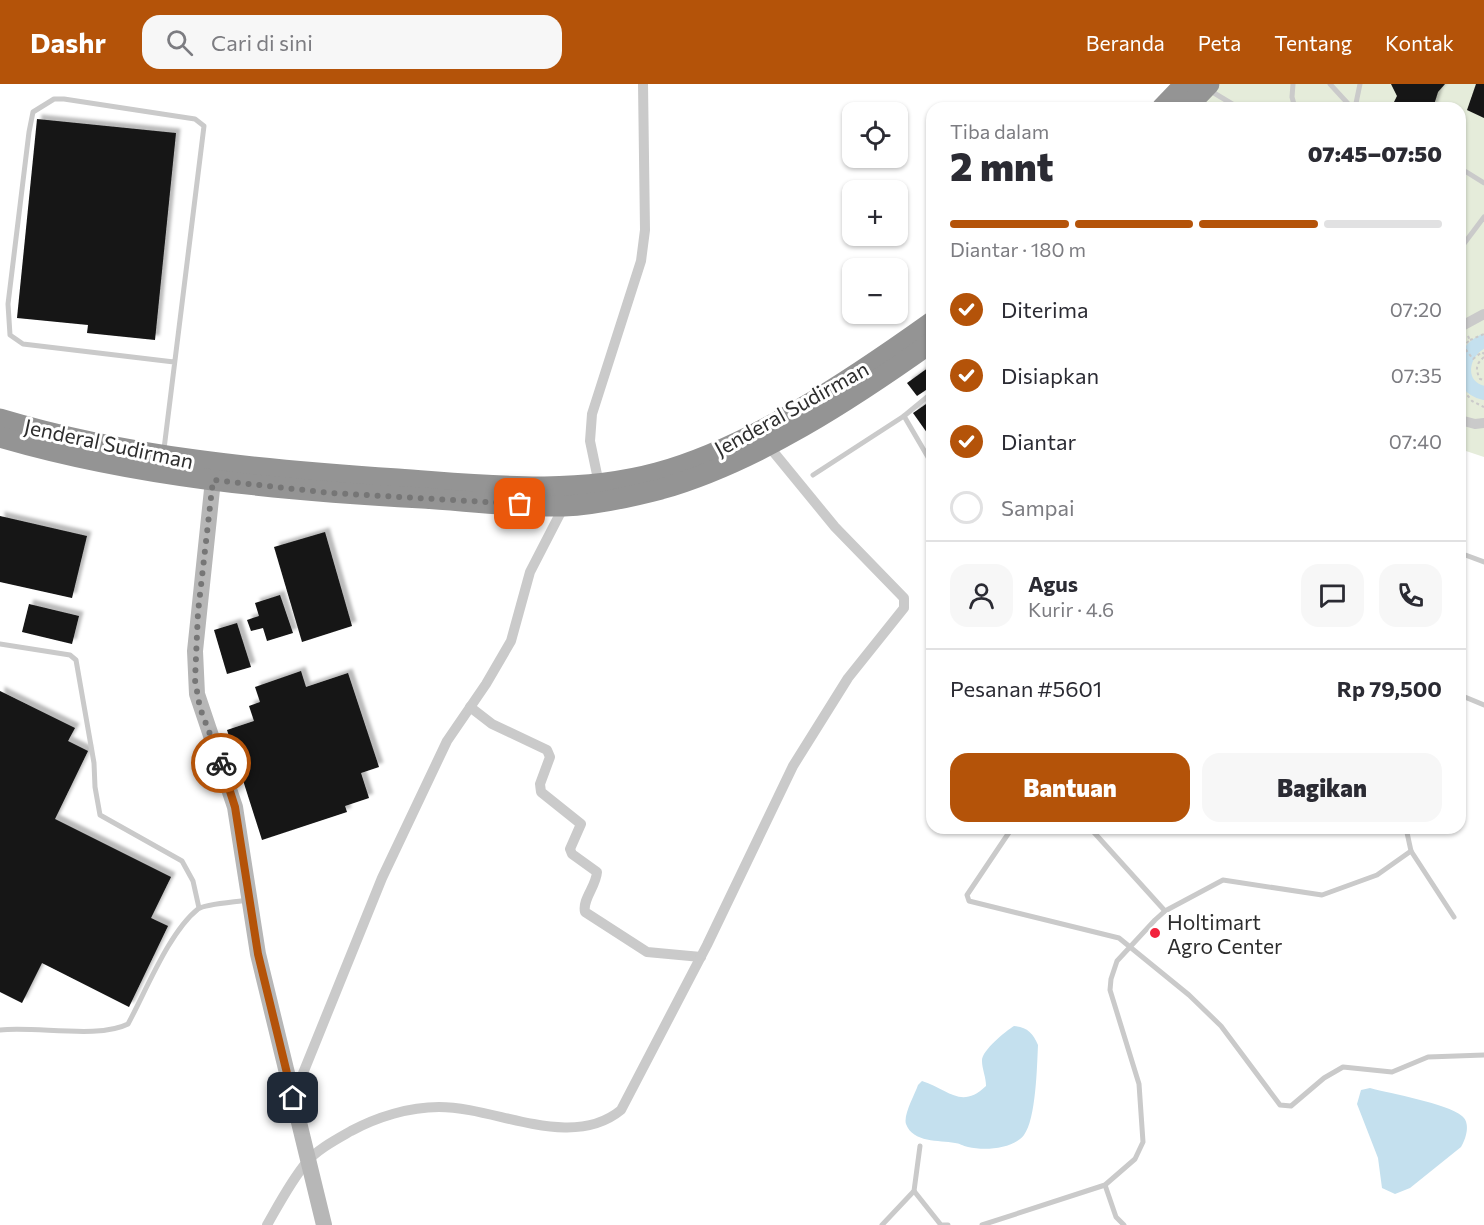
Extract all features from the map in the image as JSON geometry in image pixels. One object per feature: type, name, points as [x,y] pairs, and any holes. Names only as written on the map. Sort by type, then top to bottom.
[{"type":"highway","points":[[1172,102],[1200,85]]},
{"type":"highway","points":[[1190,102],[1200,85]]},
{"type":"highway","name":"Jenderal Sudirman","points":[[0,419],[68,438],[163,457],[228,466],[499,486],[549,488],[598,484],[657,473],[705,456],[751,434],[867,368],[926,326]]},
{"type":"highway","points":[[0,437],[76,456],[213,480],[331,493],[564,506],[660,489],[712,472],[767,444],[876,380],[926,346]]},
{"type":"street","points":[[598,484],[590,441],[592,414],[641,261],[645,230],[643,84]]},
{"type":"street","points":[[1466,324],[1484,314]]},
{"type":"street","points":[[1466,421],[1484,423]]},
{"type":"street","points":[[267,1225],[307,1161],[359,1127],[415,1108],[461,1109],[569,1129],[602,1123],[621,1110],[701,957],[793,766],[848,678],[902,612],[905,604],[904,598],[835,527],[767,444]]},
{"type":"street","points":[[213,480],[196,632],[197,694],[235,807],[258,954],[324,1225]]},
{"type":"street","points":[[293,1098],[382,878],[447,741],[511,641],[530,572],[564,506]]},
{"type":"street","points":[[470,707],[492,724],[547,750],[550,757],[540,784],[541,792],[580,824],[570,849],[572,854],[597,872],[596,881],[584,903],[585,912],[647,952],[701,957]]},
{"type":"lane","points":[[1293,84],[1293,102]]},
{"type":"lane","points":[[1330,84],[1347,102]]},
{"type":"lane","points":[[1355,102],[1360,84]]},
{"type":"lane","points":[[1200,85],[1229,102]]},
{"type":"lane","points":[[163,457],[204,126],[195,119],[64,99],[44,103],[33,112],[29,132],[8,304],[7,327],[10,335],[23,344],[174,362]]},
{"type":"lane","points":[[1466,172],[1484,183]]},
{"type":"lane","points":[[1466,241],[1484,217]]},
{"type":"lane","points":[[813,475],[904,416],[926,398]]},
{"type":"lane","points":[[904,416],[926,454]]},
{"type":"lane","points":[[1466,555],[1484,562]]},
{"type":"lane","points":[[0,644],[70,655],[76,660],[94,764],[100,815],[182,861],[193,881],[199,908]]},
{"type":"lane","points":[[1466,698],[1484,705]]},
{"type":"lane","points":[[1007,834],[967,895],[969,901],[1119,938],[1189,995],[1221,1026],[1282,1107],[1291,1106],[1324,1078],[1343,1067],[1392,1072],[1428,1057],[1484,1056]]},
{"type":"lane","points":[[1095,834],[1165,911]]},
{"type":"lane","points":[[1407,834],[1411,851],[1454,917]]},
{"type":"lane","points":[[982,1225],[1105,1185],[1135,1159],[1143,1142],[1139,1084],[1110,990],[1113,969],[1130,946],[1165,911],[1223,880],[1249,882],[1304,894],[1335,892],[1377,875],[1411,851]]},
{"type":"lane","points":[[0,1030],[24,1028],[111,1031],[128,1024],[178,930],[199,908],[249,900]]},
{"type":"lane","points":[[882,1225],[914,1191],[920,1146]]},
{"type":"lane","points":[[1105,1185],[1116,1217],[1124,1225]]},
{"type":"lane","points":[[914,1191],[941,1225],[948,1225]]},
{"type":"path","points":[[1470,340],[1484,334]]},
{"type":"path","points":[[1466,350],[1473,359],[1482,352],[1484,356],[1478,363],[1477,372],[1480,379],[1484,380]]},
{"type":"path","points":[[1466,394],[1472,401],[1484,407]]},
{"type":"green space","points":[[1220,84],[1484,84],[1484,457],[1466,451],[1466,102],[1203,102]]},
{"type":"water","points":[[1014,1026],[1029,1031],[1038,1045],[1033,1105],[1024,1135],[1006,1146],[982,1149],[957,1143],[927,1140],[914,1135],[906,1124],[906,1115],[918,1085],[922,1081],[962,1097],[977,1093],[986,1086],[982,1064],[985,1052]]},
{"type":"water","points":[[1370,1088],[1418,1099],[1454,1111],[1465,1119],[1467,1127],[1461,1147],[1410,1188],[1395,1194],[1382,1188],[1378,1158],[1357,1104],[1361,1090]]},
{"type":"building","points":[[1391,84],[1445,84],[1438,92],[1435,102],[1394,102],[1397,96]]},
{"type":"building","points":[[1476,84],[1484,84],[1484,118],[1467,110]]},
{"type":"building","points":[[37,119],[176,133],[155,340],[87,333],[88,325],[17,318]]},
{"type":"building","points":[[926,369],[926,390],[917,396],[907,383]]},
{"type":"building","points":[[926,404],[926,431],[913,413]]},
{"type":"building","points":[[0,516],[87,536],[72,598],[0,582]]},
{"type":"building","points":[[325,532],[352,626],[302,642],[274,547]]},
{"type":"building","points":[[280,595],[293,633],[267,641],[263,628],[251,631],[247,620],[259,616],[255,603]]},
{"type":"building","points":[[29,604],[79,616],[72,644],[22,632]]},
{"type":"building","points":[[237,623],[251,667],[227,674],[214,630]]},
{"type":"building","points":[[301,671],[306,687],[348,673],[379,767],[361,773],[369,798],[345,806],[347,812],[262,840],[227,730],[254,721],[249,706],[260,702],[255,687]]},
{"type":"building","points":[[0,691],[75,728],[68,741],[88,751],[55,819],[171,877],[151,918],[168,926],[129,1007],[42,963],[22,1003],[0,992]]},
{"type":"waterway","points":[[1466,360],[1470,352],[1484,341]]},
{"type":"waterway","points":[[1466,378],[1475,389],[1484,393]]},
{"type":"way so far","points":[[221,763],[203,719],[195,680],[198,612],[213,480],[331,493],[520,504]]},
{"type":"place","name":"Holtimart Agro Center","points":[[1155,933]]},
{"type":"route","points":[[221,763],[235,807],[253,931],[293,1098]]}]
